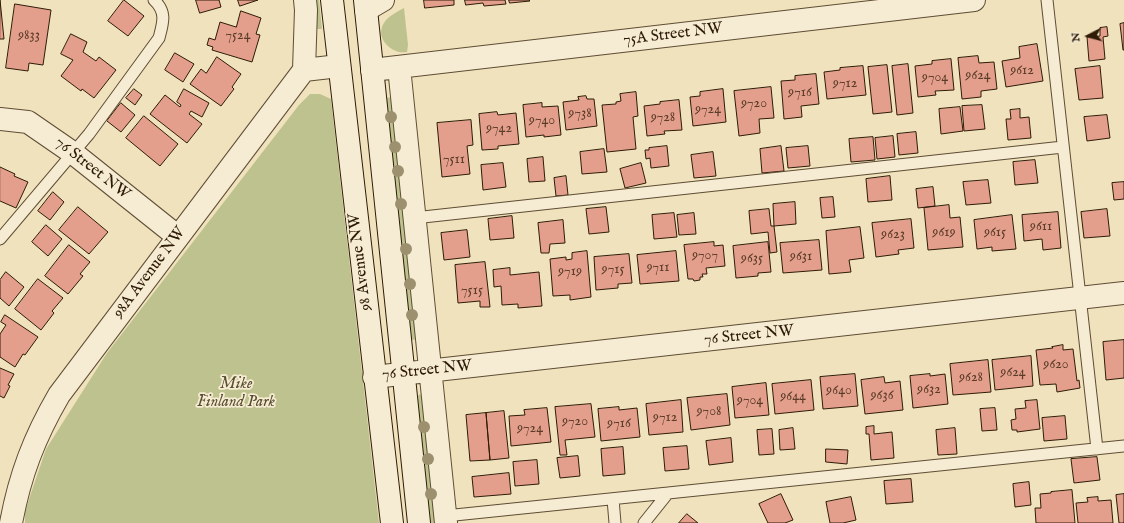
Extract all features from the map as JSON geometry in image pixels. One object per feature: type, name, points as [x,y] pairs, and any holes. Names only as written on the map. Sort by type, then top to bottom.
[{"type":"street","points":[[305,0],[304,70],[339,66]]},
{"type":"street","name":"98 Avenue NW","points":[[332,0],[374,377],[392,523]]},
{"type":"street","name":"75A Street NW","points":[[372,70],[951,1],[974,0]]},
{"type":"street","name":"98 Avenue NW","points":[[371,3],[372,70],[419,523]]},
{"type":"street","points":[[399,67],[446,520]]},
{"type":"street","name":"98A Avenue NW","points":[[11,523],[16,497],[34,442],[45,418],[59,395],[177,236],[304,70]]},
{"type":"street","name":"76 Street NW","points":[[0,119],[28,122],[73,153],[177,236]]},
{"type":"street","name":"76 Street NW","points":[[374,377],[430,372],[1124,293]]},
{"type":"lane","points":[[0,239],[89,134],[159,38],[164,20],[159,4],[154,0]]},
{"type":"lane","points":[[1047,0],[1097,449]]},
{"type":"lane","points":[[414,218],[1063,147]]},
{"type":"lane","points":[[446,520],[613,499],[1124,446]]},
{"type":"lane","points":[[644,523],[668,493]]},
{"type":"lane","points":[[613,499],[616,523]]},
{"type":"green space","points":[[315,0],[319,0],[322,29],[317,29]]},
{"type":"green space","points":[[404,8],[408,45],[407,52],[401,52],[390,48],[383,40],[381,34],[384,23],[388,18]]},
{"type":"green space","name":"Mike Finland Park","points":[[310,94],[320,94],[331,99],[379,523],[25,523],[25,511],[46,449],[107,353],[299,105]]},
{"type":"green space","points":[[392,97],[418,339],[411,340],[386,98]]},
{"type":"green space","points":[[420,394],[423,396],[437,523],[430,523],[417,399]]},
{"type":"building","points":[[0,0],[4,39],[0,39]]},
{"type":"building","points":[[124,0],[144,16],[128,36],[108,21]]},
{"type":"building","points":[[196,0],[219,0],[221,7],[200,13]]},
{"type":"building","points":[[238,0],[258,0],[240,6]]},
{"type":"building","points":[[424,0],[454,0],[454,5],[425,8]]},
{"type":"building","points":[[465,0],[505,0],[506,4],[484,6],[483,3],[466,5]]},
{"type":"building","points":[[509,0],[529,0],[530,1],[510,3]]},
{"type":"building","points":[[15,4],[51,10],[43,65],[29,63],[28,71],[6,68]]},
{"type":"building","points":[[241,11],[261,18],[256,34],[260,35],[252,62],[212,50],[213,47],[207,45],[209,38],[215,40],[220,22],[236,27]]},
{"type":"building","points":[[1124,23],[1124,50],[1123,50],[1120,24]]},
{"type":"building","points":[[1107,27],[1108,36],[1103,37],[1105,59],[1089,61],[1087,37],[1100,36],[1100,28]]},
{"type":"building","points":[[71,34],[87,42],[83,52],[96,61],[99,57],[116,70],[94,98],[82,89],[81,91],[61,76],[73,60],[61,54]]},
{"type":"building","points":[[1037,44],[1043,81],[1006,87],[1002,61],[1020,58],[1019,47]]},
{"type":"building","points":[[175,53],[194,64],[183,82],[165,70]]},
{"type":"building","points":[[978,56],[979,63],[994,62],[997,89],[981,91],[981,97],[962,99],[958,58]]},
{"type":"building","points":[[217,57],[241,74],[232,87],[234,89],[221,106],[190,84],[201,69],[206,73]]},
{"type":"building","points":[[951,59],[954,90],[935,91],[936,95],[918,97],[915,66],[932,64],[932,61]]},
{"type":"building","points":[[908,64],[913,113],[897,115],[892,66]]},
{"type":"building","points":[[887,65],[892,112],[873,114],[868,67]]},
{"type":"building","points":[[863,66],[866,95],[827,99],[824,72],[840,70],[840,68]]},
{"type":"building","points":[[1100,66],[1103,98],[1079,100],[1075,69]]},
{"type":"building","points":[[816,74],[819,104],[801,106],[802,117],[784,119],[781,81],[795,80],[795,76]]},
{"type":"building","points":[[771,87],[774,118],[759,119],[760,133],[739,136],[734,91]]},
{"type":"building","points":[[134,89],[142,95],[135,105],[126,98]]},
{"type":"building","points":[[184,89],[209,103],[202,117],[191,111],[189,114],[202,124],[187,143],[150,114],[165,95],[180,107],[181,105],[177,102]]},
{"type":"building","points":[[723,89],[726,122],[693,126],[690,97],[700,96],[700,92]]},
{"type":"building","points":[[636,92],[638,116],[633,117],[636,149],[607,152],[602,105],[616,104],[616,102],[621,101],[620,94]]},
{"type":"building","points":[[586,96],[587,99],[594,99],[597,126],[566,130],[563,102],[579,100],[578,97]]},
{"type":"building","points":[[679,100],[682,130],[664,131],[665,134],[647,136],[644,106],[660,104],[660,102]]},
{"type":"building","points":[[121,103],[135,115],[121,132],[107,121]]},
{"type":"building","points":[[542,103],[542,107],[558,106],[561,135],[526,137],[523,105]]},
{"type":"building","points":[[982,105],[985,129],[964,131],[962,106]]},
{"type":"building","points":[[960,107],[963,131],[941,134],[939,109]]},
{"type":"building","points":[[1020,109],[1020,118],[1029,117],[1031,138],[1008,140],[1006,119],[1011,119],[1010,110]]},
{"type":"building","points":[[497,112],[498,115],[516,113],[519,144],[498,146],[498,149],[482,150],[479,114]]},
{"type":"building","points":[[1107,115],[1110,138],[1087,141],[1084,117]]},
{"type":"building","points":[[144,116],[178,144],[160,166],[126,138]]},
{"type":"building","points":[[471,120],[473,145],[467,146],[470,174],[442,177],[437,123]]},
{"type":"building","points":[[916,132],[918,153],[899,155],[897,134]]},
{"type":"building","points":[[893,136],[895,157],[877,159],[875,138]]},
{"type":"building","points":[[873,137],[875,160],[851,162],[849,139]]},
{"type":"building","points":[[667,146],[669,166],[651,168],[650,158],[646,159],[645,150],[649,150],[649,148]]},
{"type":"building","points":[[781,146],[784,171],[762,173],[760,149]]},
{"type":"building","points":[[808,146],[810,166],[788,168],[786,148]]},
{"type":"building","points":[[604,149],[607,172],[582,174],[580,152]]},
{"type":"building","points":[[713,152],[716,176],[694,178],[691,155]]},
{"type":"building","points":[[543,157],[545,181],[529,182],[527,159]]},
{"type":"building","points":[[1035,160],[1038,183],[1015,185],[1013,162]]},
{"type":"building","points":[[503,163],[506,187],[483,190],[481,165]]},
{"type":"building","points":[[641,163],[646,183],[625,188],[620,169]]},
{"type":"building","points":[[0,167],[15,174],[14,176],[28,182],[16,208],[0,201]]},
{"type":"building","points":[[566,176],[568,195],[556,196],[554,178]]},
{"type":"building","points":[[890,176],[892,200],[868,202],[866,179]]},
{"type":"building","points":[[988,180],[991,203],[966,205],[963,182]]},
{"type":"building","points":[[1124,182],[1124,199],[1114,200],[1112,183]]},
{"type":"building","points":[[933,187],[935,206],[918,208],[916,189]]},
{"type":"building","points":[[53,192],[64,202],[50,220],[38,211]]},
{"type":"building","points":[[833,197],[835,217],[822,218],[820,198]]},
{"type":"building","points":[[795,202],[796,224],[774,226],[773,204]]},
{"type":"building","points":[[949,205],[950,218],[960,217],[963,247],[928,250],[924,208]]},
{"type":"building","points":[[78,207],[108,232],[89,254],[59,230]]},
{"type":"building","points":[[606,207],[609,232],[589,234],[586,209]]},
{"type":"building","points":[[769,209],[771,226],[774,226],[777,252],[770,253],[768,232],[751,234],[749,211]]},
{"type":"building","points":[[1107,209],[1110,236],[1084,238],[1081,212]]},
{"type":"building","points":[[1058,212],[1061,248],[1043,250],[1042,239],[1024,241],[1022,215]]},
{"type":"building","points":[[674,213],[677,237],[654,239],[652,215]]},
{"type":"building","points":[[694,213],[696,234],[679,235],[677,215]]},
{"type":"building","points":[[1012,215],[1016,249],[992,251],[992,247],[977,249],[974,220]]},
{"type":"building","points":[[512,216],[514,238],[490,240],[488,219]]},
{"type":"building","points":[[911,219],[914,248],[898,250],[899,254],[876,257],[872,223]]},
{"type":"building","points":[[563,220],[565,243],[550,244],[549,253],[541,253],[538,223]]},
{"type":"building","points":[[46,225],[62,239],[48,256],[32,242]]},
{"type":"building","points":[[860,227],[864,258],[849,260],[851,272],[829,274],[826,231]]},
{"type":"building","points":[[467,230],[470,257],[444,260],[441,233]]},
{"type":"building","points":[[819,240],[822,270],[783,273],[780,243]]},
{"type":"building","points":[[714,242],[714,246],[723,245],[725,266],[706,268],[707,274],[702,274],[703,277],[700,277],[700,280],[694,281],[693,279],[688,279],[684,245]]},
{"type":"building","points":[[768,242],[771,272],[758,273],[758,276],[736,278],[733,246]]},
{"type":"building","points":[[69,245],[90,262],[80,274],[83,276],[68,294],[45,276]]},
{"type":"building","points":[[587,251],[591,297],[570,300],[570,295],[553,296],[550,259],[566,257],[566,260],[572,259],[572,253]]},
{"type":"building","points":[[676,251],[679,281],[640,284],[637,255]]},
{"type":"building","points":[[629,254],[632,283],[618,284],[618,288],[596,290],[594,257]]},
{"type":"building","points":[[485,262],[490,307],[480,307],[480,301],[458,303],[455,265]]},
{"type":"building","points":[[510,268],[510,275],[539,272],[542,306],[518,308],[518,304],[502,305],[501,286],[494,287],[493,270]]},
{"type":"building","points":[[6,272],[24,287],[9,306],[0,298],[0,280]]},
{"type":"building","points":[[38,279],[63,298],[52,311],[54,313],[41,330],[15,309]]},
{"type":"building","points":[[5,315],[38,337],[25,355],[23,354],[15,367],[0,357],[0,334],[6,325],[1,322]]},
{"type":"building","points":[[1124,340],[1124,378],[1106,380],[1103,342]]},
{"type":"building","points":[[1063,345],[1063,350],[1073,349],[1077,381],[1079,380],[1080,388],[1057,392],[1056,384],[1040,385],[1036,350]]},
{"type":"building","points":[[1031,356],[1033,386],[995,390],[992,360]]},
{"type":"building","points":[[988,360],[991,392],[953,395],[950,364]]},
{"type":"building","points":[[0,368],[14,374],[8,385],[10,386],[4,398],[0,396]]},
{"type":"building","points":[[855,374],[858,406],[823,409],[820,377]]},
{"type":"building","points":[[930,374],[930,376],[945,374],[948,404],[913,408],[910,376]]},
{"type":"building","points":[[884,377],[885,383],[900,381],[903,410],[865,414],[861,380]]},
{"type":"building","points":[[811,380],[814,410],[775,414],[772,384]]},
{"type":"building","points":[[766,383],[769,415],[735,418],[732,387]]},
{"type":"building","points":[[727,394],[730,425],[691,430],[687,398]]},
{"type":"building","points":[[681,400],[683,432],[649,435],[646,404]]},
{"type":"building","points":[[1037,400],[1040,429],[1017,432],[1017,430],[1012,430],[1011,420],[1016,419],[1015,409],[1026,408],[1025,401]]},
{"type":"building","points":[[591,404],[595,437],[565,440],[567,455],[560,455],[555,407]]},
{"type":"building","points":[[619,407],[619,410],[637,408],[640,437],[601,441],[598,409]]},
{"type":"building","points":[[547,408],[551,442],[511,446],[509,416],[525,415],[524,410]]},
{"type":"building","points":[[995,408],[997,430],[982,431],[980,409]]},
{"type":"building","points":[[504,411],[509,458],[490,460],[486,413]]},
{"type":"building","points":[[486,413],[490,460],[470,461],[466,415]]},
{"type":"building","points":[[1065,416],[1067,439],[1044,441],[1042,418]]},
{"type":"building","points":[[874,426],[874,434],[892,432],[894,458],[871,460],[869,434],[866,434],[866,427]]},
{"type":"building","points":[[793,428],[795,449],[780,450],[779,430]]},
{"type":"building","points":[[955,428],[957,454],[938,455],[936,430]]},
{"type":"building","points":[[772,429],[774,454],[759,455],[757,430]]},
{"type":"building","points":[[731,438],[733,462],[709,465],[706,441]]},
{"type":"building","points":[[687,446],[689,469],[665,471],[663,448]]},
{"type":"building","points":[[623,447],[625,474],[603,476],[601,449]]},
{"type":"building","points":[[826,449],[848,450],[847,464],[826,462]]},
{"type":"building","points":[[578,456],[580,476],[560,478],[557,458]]},
{"type":"building","points":[[1097,457],[1100,480],[1074,483],[1071,459]]},
{"type":"building","points":[[537,460],[539,484],[515,486],[513,462]]},
{"type":"building","points":[[509,473],[511,494],[474,497],[472,477]]},
{"type":"building","points":[[911,479],[913,502],[886,504],[884,481]]},
{"type":"building","points":[[1029,482],[1031,505],[1015,507],[1013,484]]},
{"type":"building","points":[[1072,490],[1075,523],[1036,523],[1035,508],[1041,508],[1040,494]]},
{"type":"building","points":[[781,494],[793,520],[785,523],[768,523],[759,504]]},
{"type":"building","points":[[1124,494],[1124,523],[1119,523],[1116,495]]},
{"type":"building","points":[[851,497],[856,520],[843,523],[830,523],[826,502]]},
{"type":"building","points":[[1098,497],[1098,501],[1111,500],[1113,523],[1078,523],[1076,503],[1088,502],[1087,498]]},
{"type":"building","points":[[687,514],[698,523],[679,523]]}]
